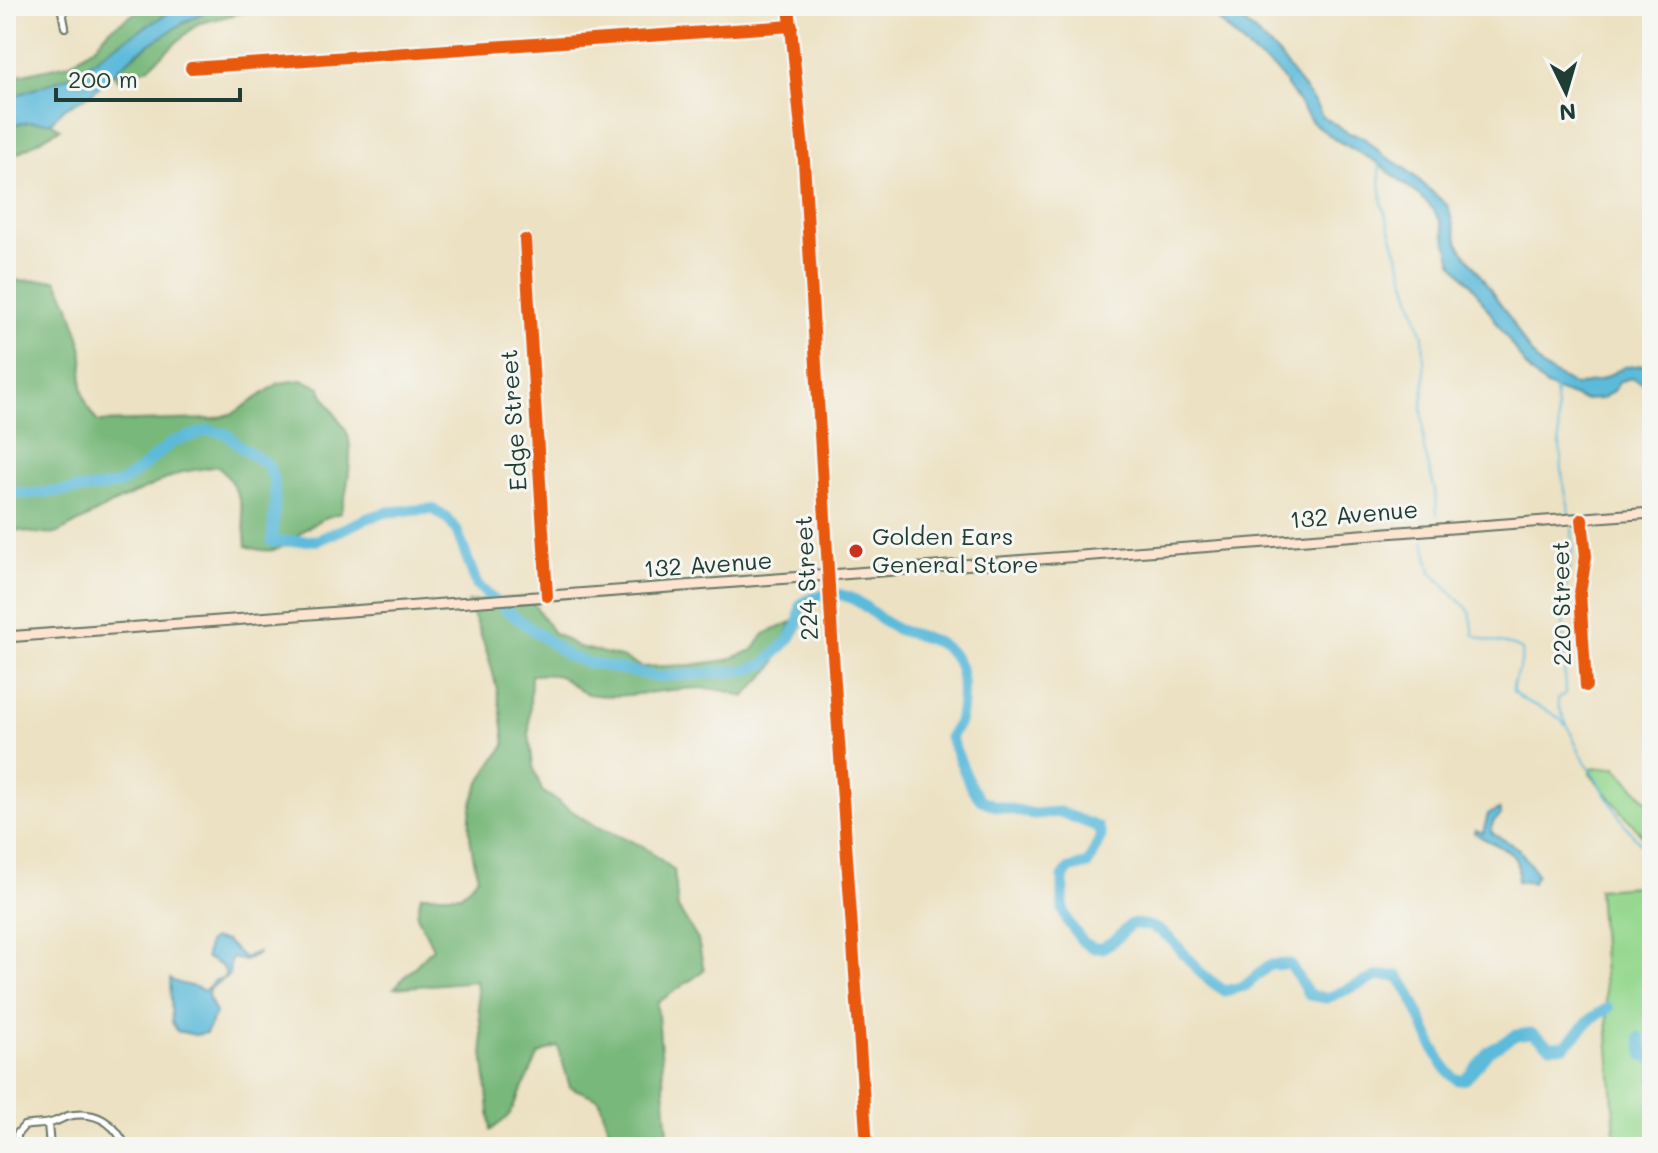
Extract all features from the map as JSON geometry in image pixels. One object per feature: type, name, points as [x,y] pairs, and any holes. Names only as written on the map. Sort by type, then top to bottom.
[{"type":"main road","name":"224 Street","points":[[789,6],[811,269],[867,1147]]},
{"type":"main road","name":"132 Avenue","points":[[6,637],[547,596],[829,580],[1652,513]]},
{"type":"street","points":[[61,6],[65,27]]},
{"type":"street","points":[[191,68],[792,26]]},
{"type":"street","name":"Edge Street","points":[[525,240],[547,596]]},
{"type":"street","name":"220 Street","points":[[1582,519],[1586,556],[1580,593],[1586,686]]},
{"type":"street","points":[[17,1147],[19,1129],[34,1123],[48,1124],[66,1116],[90,1114],[114,1126],[126,1147]]},
{"type":"street","points":[[48,1124],[50,1147]]},
{"type":"green space","points":[[146,6],[180,6],[108,50],[78,73],[11,99],[9,77],[69,64],[94,47],[110,29]]},
{"type":"green space","points":[[216,6],[267,6],[197,24],[148,68],[118,80],[114,72],[138,53]]},
{"type":"green space","points":[[51,122],[60,129],[6,158],[6,126]]},
{"type":"green space","points":[[56,280],[76,327],[83,357],[84,394],[98,422],[214,419],[234,413],[279,383],[302,380],[320,387],[349,438],[349,472],[340,513],[315,523],[277,549],[269,551],[246,546],[237,493],[218,466],[182,472],[56,534],[6,528],[6,281]]},
{"type":"green space","points":[[529,597],[554,633],[579,647],[621,657],[642,667],[727,660],[753,650],[764,634],[792,622],[773,667],[744,697],[706,689],[608,696],[588,694],[558,676],[531,675],[529,733],[533,766],[542,791],[595,826],[643,846],[674,870],[678,908],[698,940],[704,971],[657,1003],[669,1147],[610,1147],[609,1130],[599,1099],[570,1087],[558,1046],[539,1054],[509,1116],[491,1130],[476,981],[394,988],[433,948],[417,915],[421,895],[461,895],[478,877],[470,838],[471,807],[482,778],[505,746],[493,672],[468,602]]},
{"type":"green space","points":[[1616,767],[1652,807],[1652,866],[1642,835],[1590,774],[1590,769]]},
{"type":"green space","points":[[1652,885],[1652,1147],[1616,1147],[1598,889]]},
{"type":"water","points":[[180,6],[216,6],[136,53],[91,94],[65,108],[51,122],[6,126],[6,99],[78,73],[108,50]]},
{"type":"water","points":[[1203,6],[1227,6],[1278,54],[1322,116],[1349,133],[1363,137],[1383,155],[1405,168],[1448,206],[1458,243],[1542,367],[1576,386],[1600,380],[1624,367],[1652,364],[1652,387],[1632,378],[1620,381],[1602,399],[1584,400],[1546,386],[1529,371],[1471,284],[1452,262],[1441,222],[1433,209],[1375,161],[1336,140],[1312,122],[1277,71],[1256,56]]},
{"type":"water","points":[[1499,809],[1501,815],[1493,822],[1491,832],[1519,849],[1537,874],[1532,883],[1517,881],[1518,870],[1512,855],[1475,833],[1476,830],[1483,833],[1488,814]]},
{"type":"water","points":[[213,939],[226,941],[244,958],[258,954],[245,961],[231,958],[229,975],[209,989],[208,996],[216,1013],[206,1033],[195,1035],[177,1031],[172,1022],[170,979],[204,991],[216,980],[224,978],[222,967],[206,957],[208,943]]},
{"type":"waterway","points":[[1379,164],[1382,203],[1423,336],[1424,449],[1435,490],[1437,514]]},
{"type":"waterway","points":[[1555,387],[1563,481],[1570,513]]},
{"type":"waterway","points":[[6,491],[28,494],[119,484],[172,442],[209,430],[227,434],[267,464],[274,480],[272,542],[318,540],[387,512],[432,509],[447,518],[457,531],[477,585],[502,607],[568,656],[658,677],[749,670],[766,663],[790,638],[798,624],[801,604],[826,594],[850,598],[891,626],[939,643],[957,661],[962,682],[962,707],[959,722],[950,737],[971,787],[981,800],[1034,814],[1060,812],[1098,827],[1101,836],[1088,864],[1069,869],[1063,877],[1063,910],[1068,922],[1083,942],[1094,948],[1102,948],[1116,939],[1131,924],[1153,927],[1170,938],[1199,971],[1225,991],[1245,986],[1269,965],[1290,964],[1309,995],[1327,998],[1378,976],[1398,976],[1441,1062],[1458,1080],[1466,1079],[1489,1051],[1516,1035],[1531,1033],[1550,1046],[1565,1046],[1592,1018],[1608,1008]]},
{"type":"waterway","points":[[1572,528],[1573,548],[1563,604],[1565,694],[1558,698],[1558,705],[1580,753],[1625,825],[1652,857]]},
{"type":"waterway","points":[[1424,541],[1431,572],[1470,612],[1474,635],[1522,650],[1513,691],[1525,701],[1553,714],[1565,725]]},
{"type":"waterway","points":[[1640,1037],[1644,1056],[1652,1059]]},
{"type":"cycle path","points":[[789,6],[804,161],[833,655],[867,1147]]},
{"type":"cycle path","points":[[191,68],[792,26]]},
{"type":"cycle path","points":[[525,240],[547,596]]},
{"type":"cycle path","points":[[1582,519],[1586,556],[1580,593],[1586,686]]},
{"type":"place","name":"Golden Ears General Store","points":[[856,551]]}]
